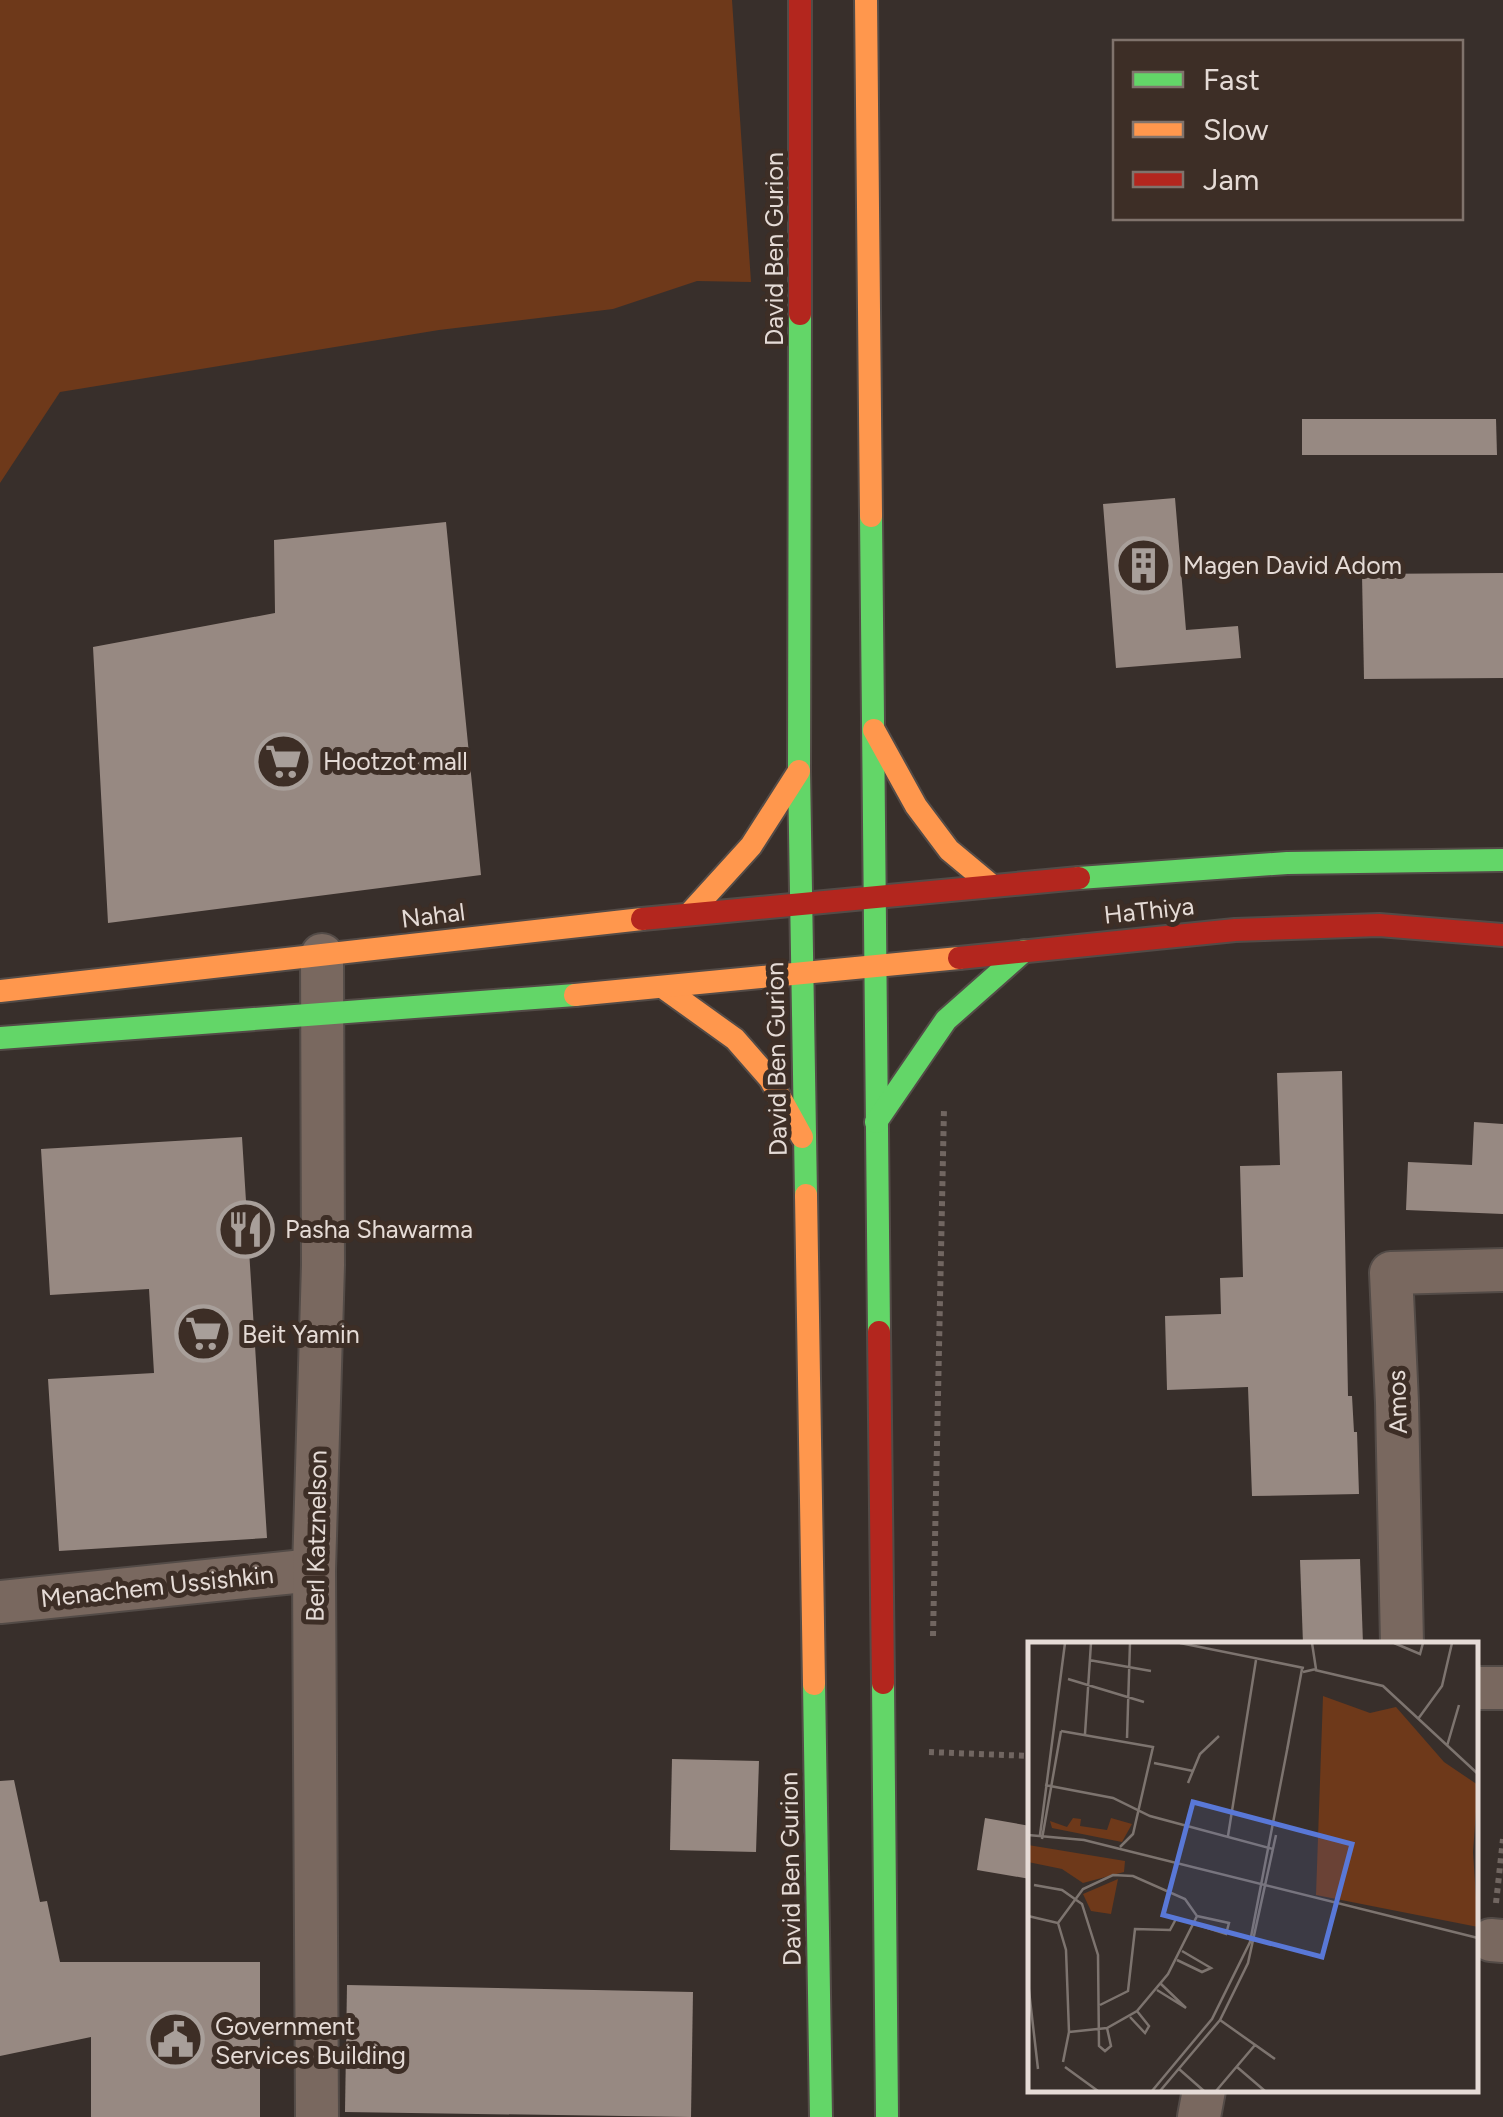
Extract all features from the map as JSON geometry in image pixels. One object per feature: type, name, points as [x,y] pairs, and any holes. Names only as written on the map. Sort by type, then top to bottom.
[{"type":"main road","name":"David Ben Gurion","points":[[800,0],[799,771],[821,2117]]},
{"type":"main road","points":[[866,0],[887,2117]]},
{"type":"main road","points":[[871,725],[916,806],[949,850],[991,885]]},
{"type":"main road","points":[[692,912],[726,880],[764,832],[799,771]]},
{"type":"main road","name":"HaThiya","points":[[873,896],[1201,868],[1424,858],[1503,860]]},
{"type":"main road","name":"Nahal","points":[[0,991],[692,912],[873,896]]},
{"type":"main road","name":"HaThiya","points":[[802,973],[1235,930],[1379,926],[1503,935]]},
{"type":"main road","points":[[876,1122],[946,1020],[1024,951]]},
{"type":"main road","points":[[0,1038],[664,988],[802,973]]},
{"type":"main road","points":[[664,988],[734,1038],[770,1078],[805,1142]]},
{"type":"street","name":"Berl Katznelson","points":[[316,2117],[314,1570],[323,1265],[322,955]]},
{"type":"street","name":"Amos","points":[[1402,1642],[1398,1403],[1390,1273],[1503,1270]]},
{"type":"street","name":"Menachem Ussishkin","points":[[0,1602],[314,1570]]},
{"type":"street","points":[[1199,2117],[1204,2092]]},
{"type":"path","points":[[932,1653],[944,1099]]},
{"type":"path","points":[[882,1750],[1028,1756]]},
{"type":"path","points":[[930,1752],[931,1771]]},
{"type":"path","points":[[1497,1940],[1503,1839]]},
{"type":"shaded area","points":[[0,0],[732,0],[751,282],[697,281],[613,309],[439,330],[60,392],[0,483]]},
{"type":"building","points":[[1302,419],[1496,419],[1497,455],[1302,455]]},
{"type":"building","name":"Magen David Adom","points":[[1175,498],[1186,630],[1238,626],[1241,658],[1116,668],[1103,504]]},
{"type":"building","name":"Hootzot mall","points":[[446,522],[481,875],[108,923],[93,647],[275,613],[274,540]]},
{"type":"building","points":[[1503,573],[1503,678],[1364,679],[1362,574]]},
{"type":"building","points":[[1342,1071],[1348,1396],[1352,1396],[1357,1432],[1359,1494],[1252,1496],[1248,1387],[1167,1390],[1165,1316],[1221,1314],[1220,1278],[1243,1277],[1240,1166],[1280,1165],[1277,1073]]},
{"type":"building","points":[[1474,1122],[1503,1124],[1503,1214],[1406,1210],[1408,1162],[1472,1165]]},
{"type":"building","name":"Beit Yamin","points":[[242,1137],[267,1538],[59,1551],[48,1379],[154,1373],[149,1289],[50,1295],[41,1149]]},
{"type":"building","points":[[1360,1559],[1363,1642],[1303,1642],[1300,1560]]},
{"type":"building","points":[[672,1759],[759,1761],[756,1852],[670,1850]]},
{"type":"building","name":"Government Services Building","points":[[14,1780],[40,1902],[47,1901],[60,1962],[260,1962],[260,2117],[91,2117],[91,2037],[0,2056],[0,1781]]},
{"type":"building","points":[[985,1818],[1028,1826],[1028,1879],[977,1870]]},
{"type":"building","points":[[347,1985],[693,1992],[691,2117],[345,2112]]},
{"type":"traffic: fast","points":[[800,314],[799,771],[806,1195]]},
{"type":"traffic: fast","points":[[871,516],[879,1332]]},
{"type":"traffic: fast","points":[[1079,878],[1287,863],[1503,860]]},
{"type":"traffic: fast","points":[[876,1122],[946,1020],[1024,951]]},
{"type":"traffic: fast","points":[[0,1038],[575,995]]},
{"type":"traffic: fast","points":[[883,1683],[887,2117]]},
{"type":"traffic: fast","points":[[814,1684],[821,2117]]},
{"type":"traffic: slow","points":[[866,0],[871,516]]},
{"type":"traffic: slow","points":[[874,730],[916,806],[949,850],[991,885]]},
{"type":"traffic: slow","points":[[691,912],[751,846],[799,771]]},
{"type":"traffic: slow","points":[[0,991],[642,919]]},
{"type":"traffic: slow","points":[[575,995],[959,958]]},
{"type":"traffic: slow","points":[[664,988],[735,1039],[770,1079],[802,1137]]},
{"type":"traffic: slow","points":[[806,1195],[814,1684]]},
{"type":"traffic: jam","points":[[800,0],[800,314]]},
{"type":"traffic: jam","points":[[642,919],[1079,878]]},
{"type":"traffic: jam","points":[[959,958],[1235,930],[1379,925],[1503,935]]},
{"type":"traffic: jam","points":[[879,1332],[883,1683]]},
{"type":"place","name":"Magen David Adom","points":[[1144,565]]},
{"type":"place","name":"Hootzot mall","points":[[284,761]]},
{"type":"place","name":"Pasha Shawarma","points":[[246,1229]]},
{"type":"place","name":"Beit Yamin","points":[[203,1334]]},
{"type":"place","name":"Government Services Building","points":[[176,2040]]}]
